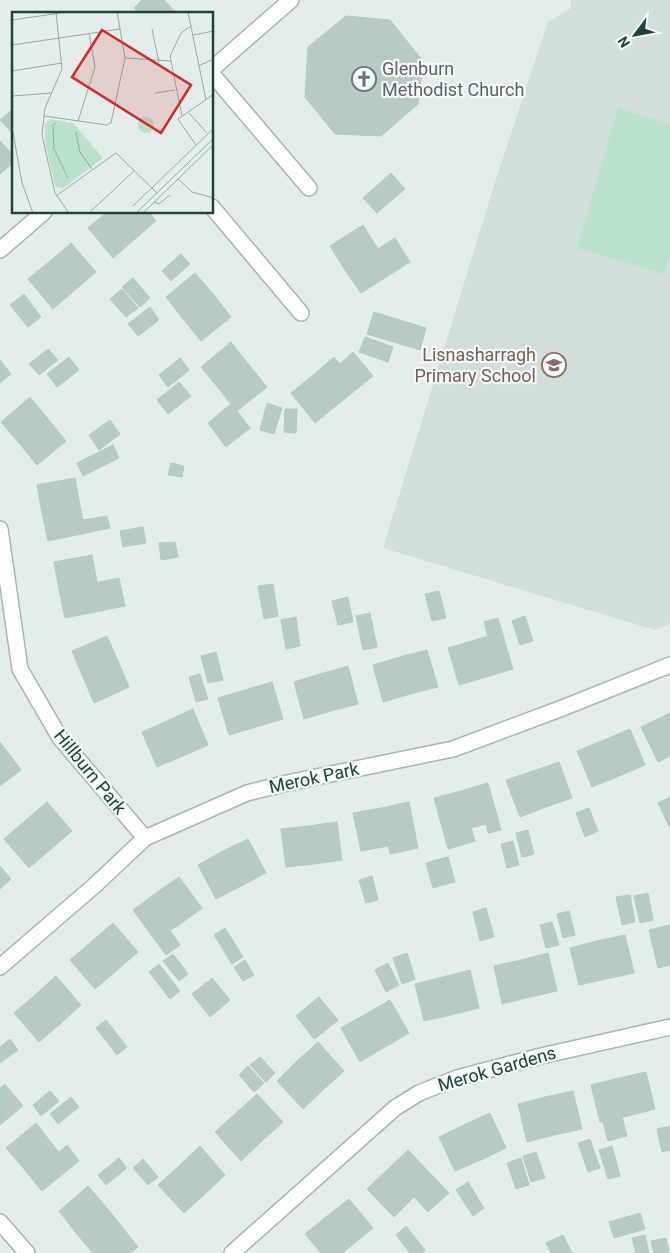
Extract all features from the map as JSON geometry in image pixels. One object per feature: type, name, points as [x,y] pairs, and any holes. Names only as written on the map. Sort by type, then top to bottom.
[{"type":"street","points":[[214,67],[291,0]]},
{"type":"street","points":[[214,76],[309,188]]},
{"type":"street","points":[[214,209],[301,313]]},
{"type":"street","points":[[0,250],[42,214]]},
{"type":"street","name":"Hillburn Park","points":[[0,529],[20,669],[60,738],[146,838]]},
{"type":"street","name":"Merok Park","points":[[0,967],[94,886],[146,838],[247,793],[453,749],[574,704],[670,665]]},
{"type":"street","name":"Merok Gardens","points":[[232,1253],[395,1108],[419,1093],[457,1078],[541,1056],[670,1027]]},
{"type":"street","points":[[0,1222],[27,1253]]},
{"type":"shaded area","name":"Lisnasharragh Primary School","points":[[571,0],[670,0],[670,623],[655,630],[383,548],[495,182],[548,22],[571,8]]},
{"type":"green space","points":[[618,108],[670,124],[670,255],[664,274],[577,248]]},
{"type":"building","points":[[142,0],[164,0],[175,12],[137,12],[134,8]]},
{"type":"building","name":"Glenburn Methodist Church","points":[[346,16],[390,20],[423,61],[418,104],[381,136],[335,134],[305,97],[308,47]]},
{"type":"building","points":[[12,110],[12,133],[0,120]]},
{"type":"building","points":[[0,141],[12,154],[12,164],[0,174]]},
{"type":"building","points":[[391,173],[405,189],[377,213],[363,198]]},
{"type":"building","points":[[105,214],[114,214],[135,239],[113,258],[88,228]]},
{"type":"building","points":[[114,214],[151,214],[156,221],[135,239]]},
{"type":"building","points":[[363,225],[378,249],[345,270],[330,246]]},
{"type":"building","points":[[395,238],[410,262],[361,293],[345,270]]},
{"type":"building","points":[[71,243],[96,272],[75,290],[50,261]]},
{"type":"building","points":[[181,254],[190,264],[171,281],[162,271]]},
{"type":"building","points":[[50,261],[75,290],[53,309],[28,279]]},
{"type":"building","points":[[195,273],[214,295],[183,319],[166,297]]},
{"type":"building","points":[[133,278],[150,298],[140,307],[122,287]]},
{"type":"building","points":[[122,289],[138,308],[126,317],[110,299]]},
{"type":"building","points":[[24,294],[41,317],[28,327],[10,305]]},
{"type":"building","points":[[214,295],[231,317],[201,341],[183,319]]},
{"type":"building","points":[[150,307],[159,320],[138,336],[128,324]]},
{"type":"building","points":[[374,312],[426,328],[420,350],[367,334]]},
{"type":"building","points":[[365,337],[393,347],[388,362],[359,352]]},
{"type":"building","points":[[231,342],[249,365],[219,389],[201,367]]},
{"type":"building","points":[[48,349],[58,360],[39,375],[29,364]]},
{"type":"building","points":[[353,352],[373,376],[337,405],[313,375],[334,357],[340,364]]},
{"type":"building","points":[[69,357],[79,370],[57,387],[47,374]]},
{"type":"building","points":[[180,358],[189,370],[168,387],[159,375]]},
{"type":"building","points":[[0,360],[11,374],[0,383]]},
{"type":"building","points":[[249,365],[267,387],[237,411],[250,428],[226,447],[208,423],[231,404],[219,389]]},
{"type":"building","points":[[313,375],[337,405],[315,423],[291,393]]},
{"type":"building","points":[[179,382],[191,396],[168,414],[157,400]]},
{"type":"building","points":[[30,397],[48,419],[19,443],[1,422]]},
{"type":"building","points":[[267,403],[282,408],[274,434],[260,430]]},
{"type":"building","points":[[285,409],[297,409],[296,433],[284,432]]},
{"type":"building","points":[[48,419],[66,441],[37,465],[19,443]]},
{"type":"building","points":[[110,420],[120,434],[99,450],[89,435]]},
{"type":"building","points":[[113,445],[119,458],[83,476],[77,463]]},
{"type":"building","points":[[171,463],[184,466],[182,477],[168,475]]},
{"type":"building","points":[[75,478],[80,506],[42,513],[37,485]]},
{"type":"building","points":[[80,506],[83,520],[107,516],[110,528],[48,541],[42,513]]},
{"type":"building","points":[[143,527],[146,543],[123,547],[120,531]]},
{"type":"building","points":[[175,542],[178,557],[161,560],[159,543]]},
{"type":"building","points":[[92,555],[97,582],[59,590],[54,562]]},
{"type":"building","points":[[119,578],[125,606],[65,618],[59,590]]},
{"type":"building","points":[[273,584],[278,616],[264,619],[258,586]]},
{"type":"building","points":[[439,591],[446,618],[432,621],[425,594]]},
{"type":"building","points":[[348,597],[353,622],[338,625],[332,601]]},
{"type":"building","points":[[370,613],[377,647],[363,650],[356,616]]},
{"type":"building","points":[[525,616],[533,641],[520,645],[512,621]]},
{"type":"building","points":[[296,617],[300,646],[286,649],[281,620]]},
{"type":"building","points":[[498,618],[513,669],[486,677],[475,640],[488,636],[484,622]]},
{"type":"building","points":[[107,636],[118,661],[83,677],[72,651]]},
{"type":"building","points":[[475,640],[486,677],[459,685],[448,648]]},
{"type":"building","points":[[427,650],[438,687],[410,694],[400,657]]},
{"type":"building","points":[[216,652],[223,680],[208,683],[201,656]]},
{"type":"building","points":[[400,657],[410,694],[383,702],[373,665]]},
{"type":"building","points":[[118,661],[129,687],[94,703],[83,677]]},
{"type":"building","points":[[348,666],[358,704],[331,711],[320,674]]},
{"type":"building","points":[[200,674],[208,699],[196,702],[189,677]]},
{"type":"building","points":[[320,674],[331,711],[304,719],[294,682]]},
{"type":"building","points":[[272,682],[283,719],[256,727],[245,690]]},
{"type":"building","points":[[245,690],[256,727],[229,735],[218,698]]},
{"type":"building","points":[[193,709],[208,745],[183,756],[167,721]]},
{"type":"building","points":[[670,713],[670,756],[658,762],[641,727]]},
{"type":"building","points":[[167,721],[183,756],[157,767],[142,732]]},
{"type":"building","points":[[630,729],[645,765],[619,776],[604,740]]},
{"type":"building","points":[[604,740],[619,776],[592,787],[577,751]]},
{"type":"building","points":[[0,742],[21,770],[0,786]]},
{"type":"building","points":[[559,762],[572,798],[546,807],[533,771]]},
{"type":"building","points":[[533,771],[546,807],[520,817],[506,780]]},
{"type":"building","points":[[488,783],[501,830],[488,833],[486,824],[471,828],[461,791]]},
{"type":"building","points":[[461,791],[475,841],[448,849],[434,798]]},
{"type":"building","points":[[670,797],[670,828],[658,803]]},
{"type":"building","points":[[47,802],[72,831],[51,849],[26,820]]},
{"type":"building","points":[[409,802],[418,848],[390,854],[381,808]]},
{"type":"building","points":[[381,808],[388,846],[361,851],[353,813]]},
{"type":"building","points":[[589,808],[598,831],[585,837],[576,813]]},
{"type":"building","points":[[26,820],[51,849],[29,868],[4,839]]},
{"type":"building","points":[[337,822],[342,860],[314,864],[309,826]]},
{"type":"building","points":[[309,826],[314,864],[286,867],[281,829]]},
{"type":"building","points":[[528,830],[534,854],[522,857],[516,833]]},
{"type":"building","points":[[248,839],[266,873],[241,886],[223,851]]},
{"type":"building","points":[[513,841],[519,865],[507,868],[501,844]]},
{"type":"building","points":[[223,851],[241,886],[216,899],[198,865]]},
{"type":"building","points":[[448,857],[455,882],[443,885],[436,860]]},
{"type":"building","points":[[436,860],[443,885],[433,888],[426,863]]},
{"type":"building","points":[[0,866],[11,879],[0,889]]},
{"type":"building","points":[[372,876],[378,900],[366,903],[359,880]]},
{"type":"building","points":[[179,877],[202,908],[179,925],[156,893]]},
{"type":"building","points":[[156,893],[179,925],[170,930],[180,945],[166,955],[133,910]]},
{"type":"building","points":[[648,893],[653,920],[640,923],[634,896]]},
{"type":"building","points":[[630,895],[635,922],[622,925],[616,897]]},
{"type":"building","points":[[486,908],[494,937],[480,941],[473,912]]},
{"type":"building","points":[[569,911],[575,935],[563,938],[557,914]]},
{"type":"building","points":[[552,922],[559,945],[546,948],[540,925]]},
{"type":"building","points":[[113,923],[138,952],[116,971],[91,942]]},
{"type":"building","points":[[670,925],[670,965],[658,968],[649,930]]},
{"type":"building","points":[[225,928],[243,957],[232,964],[214,935]]},
{"type":"building","points":[[625,935],[634,973],[606,979],[597,941]]},
{"type":"building","points":[[597,941],[606,979],[579,985],[570,948]]},
{"type":"building","points":[[91,942],[116,971],[95,989],[70,960]]},
{"type":"building","points":[[407,953],[415,979],[402,984],[393,958]]},
{"type":"building","points":[[548,953],[557,991],[530,997],[521,960]]},
{"type":"building","points":[[173,954],[188,974],[179,981],[163,961]]},
{"type":"building","points":[[245,960],[254,975],[243,981],[234,967]]},
{"type":"building","points":[[521,960],[530,997],[502,1004],[494,966]]},
{"type":"building","points":[[388,963],[399,985],[386,992],[375,970]]},
{"type":"building","points":[[159,964],[180,991],[170,999],[149,972]]},
{"type":"building","points":[[470,970],[479,1008],[451,1015],[443,977]]},
{"type":"building","points":[[56,976],[81,1005],[60,1024],[35,995]]},
{"type":"building","points":[[443,977],[451,1015],[424,1021],[415,984]]},
{"type":"building","points":[[212,978],[230,1000],[210,1017],[192,994]]},
{"type":"building","points":[[35,995],[60,1024],[39,1042],[14,1013]]},
{"type":"building","points":[[319,997],[338,1020],[326,1030],[308,1006]]},
{"type":"building","points":[[390,1000],[409,1033],[385,1047],[366,1014]]},
{"type":"building","points":[[308,1006],[326,1030],[314,1039],[296,1016]]},
{"type":"building","points":[[366,1014],[385,1047],[360,1062],[341,1028]]},
{"type":"building","points":[[106,1020],[127,1047],[117,1055],[96,1028]]},
{"type":"building","points":[[10,1039],[18,1050],[0,1063],[0,1047]]},
{"type":"building","points":[[318,1042],[344,1071],[323,1090],[297,1061]]},
{"type":"building","points":[[260,1057],[275,1073],[266,1082],[250,1065]]},
{"type":"building","points":[[297,1061],[323,1090],[303,1109],[277,1081]]},
{"type":"building","points":[[248,1066],[264,1083],[254,1092],[239,1075]]},
{"type":"building","points":[[646,1072],[655,1109],[628,1116],[619,1078]]},
{"type":"building","points":[[619,1078],[628,1116],[622,1117],[627,1136],[608,1141],[603,1122],[600,1122],[591,1085]]},
{"type":"building","points":[[5,1084],[23,1106],[0,1125],[0,1088]]},
{"type":"building","points":[[50,1091],[59,1101],[41,1116],[33,1105]]},
{"type":"building","points":[[573,1091],[582,1129],[554,1135],[545,1097]]},
{"type":"building","points":[[257,1094],[283,1122],[262,1141],[236,1113]]},
{"type":"building","points":[[71,1097],[79,1107],[58,1124],[50,1114]]},
{"type":"building","points":[[545,1097],[554,1135],[527,1142],[518,1104]]},
{"type":"building","points":[[236,1113],[262,1141],[241,1161],[215,1132]]},
{"type":"building","points":[[490,1113],[506,1148],[481,1160],[464,1125]]},
{"type":"building","points":[[36,1123],[53,1145],[24,1169],[6,1148]]},
{"type":"building","points":[[464,1125],[481,1160],[455,1171],[439,1137]]},
{"type":"building","points":[[670,1126],[670,1150],[662,1152],[657,1129]]},
{"type":"building","points":[[590,1139],[600,1168],[588,1172],[578,1143]]},
{"type":"building","points":[[53,1145],[59,1152],[67,1145],[79,1161],[42,1191],[24,1169]]},
{"type":"building","points":[[200,1146],[225,1175],[205,1194],[179,1166]]},
{"type":"building","points":[[612,1146],[620,1176],[608,1179],[599,1150]]},
{"type":"building","points":[[408,1150],[449,1193],[428,1212],[388,1169]]},
{"type":"building","points":[[536,1152],[545,1178],[531,1182],[523,1156]]},
{"type":"building","points":[[119,1158],[127,1168],[106,1185],[98,1175]]},
{"type":"building","points":[[521,1158],[529,1185],[516,1189],[507,1163]]},
{"type":"building","points":[[143,1159],[158,1177],[148,1185],[133,1168]]},
{"type":"building","points":[[179,1166],[205,1194],[184,1213],[158,1185]]},
{"type":"building","points":[[388,1169],[414,1197],[394,1217],[367,1189]]},
{"type":"building","points":[[468,1182],[484,1208],[473,1216],[456,1190]]},
{"type":"building","points":[[88,1186],[107,1208],[76,1233],[59,1211]]},
{"type":"building","points":[[349,1199],[373,1228],[351,1246],[327,1216]]},
{"type":"building","points":[[107,1208],[138,1247],[130,1253],[93,1253],[76,1233]]},
{"type":"building","points":[[640,1213],[645,1229],[614,1238],[609,1222]]},
{"type":"building","points":[[327,1216],[351,1246],[343,1253],[321,1253],[305,1234]]},
{"type":"building","points":[[406,1226],[425,1250],[421,1253],[410,1253],[396,1235]]},
{"type":"building","points":[[563,1235],[572,1253],[551,1253],[546,1243]]},
{"type":"building","points":[[645,1235],[649,1253],[636,1253],[632,1238]]},
{"type":"building","points":[[666,1238],[669,1253],[654,1253],[651,1241]]},
{"type":"place","name":"Glenburn Methodist Church","points":[[364,79]]},
{"type":"place","name":"Lisnasharragh Primary School","points":[[554,365]]}]
